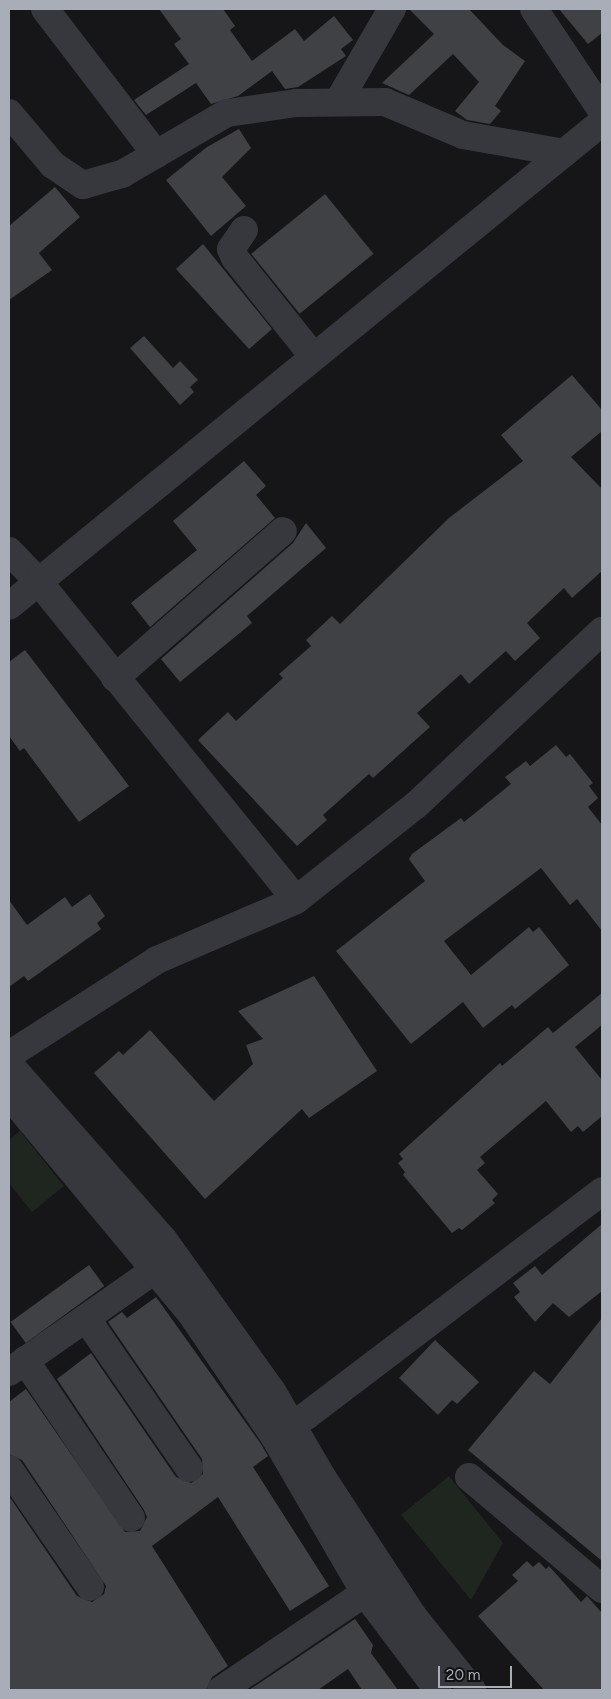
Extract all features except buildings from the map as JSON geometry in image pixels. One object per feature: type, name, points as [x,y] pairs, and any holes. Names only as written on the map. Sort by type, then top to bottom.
[{"type":"street","points":[[45,9],[156,154]]},
{"type":"street","points":[[338,102],[392,9]]},
{"type":"street","points":[[534,9],[602,111]]},
{"type":"street","points":[[9,113],[54,165],[83,185],[122,174],[227,113],[296,103],[385,102],[463,135],[564,153]]},
{"type":"street","points":[[9,606],[602,122]]},
{"type":"street","points":[[244,230],[231,249],[235,258],[313,356]]},
{"type":"street","points":[[115,678],[283,531]]},
{"type":"street","points":[[9,551],[38,581],[296,900]]},
{"type":"street","points":[[9,1055],[157,960],[296,900],[416,805],[602,631]]},
{"type":"street","points":[[9,1064],[163,1239],[282,1429],[413,1616],[472,1690]]},
{"type":"street","points":[[9,1095],[156,1269],[282,1429],[365,1593],[438,1690]]},
{"type":"street","points":[[282,1429],[306,1416],[602,1191]]},
{"type":"street","points":[[131,1518],[17,1366],[156,1269]]},
{"type":"street","points":[[86,1318],[189,1468]]},
{"type":"street","points":[[9,1469],[90,1587]]},
{"type":"street","points":[[469,1477],[602,1589]]},
{"type":"street","points":[[221,1690],[365,1593]]},
{"type":"shaded area","points":[[20,1131],[64,1186],[32,1212],[9,1183],[9,1140]]},
{"type":"shaded area","points":[[449,1476],[503,1543],[471,1600],[401,1515]]}]
